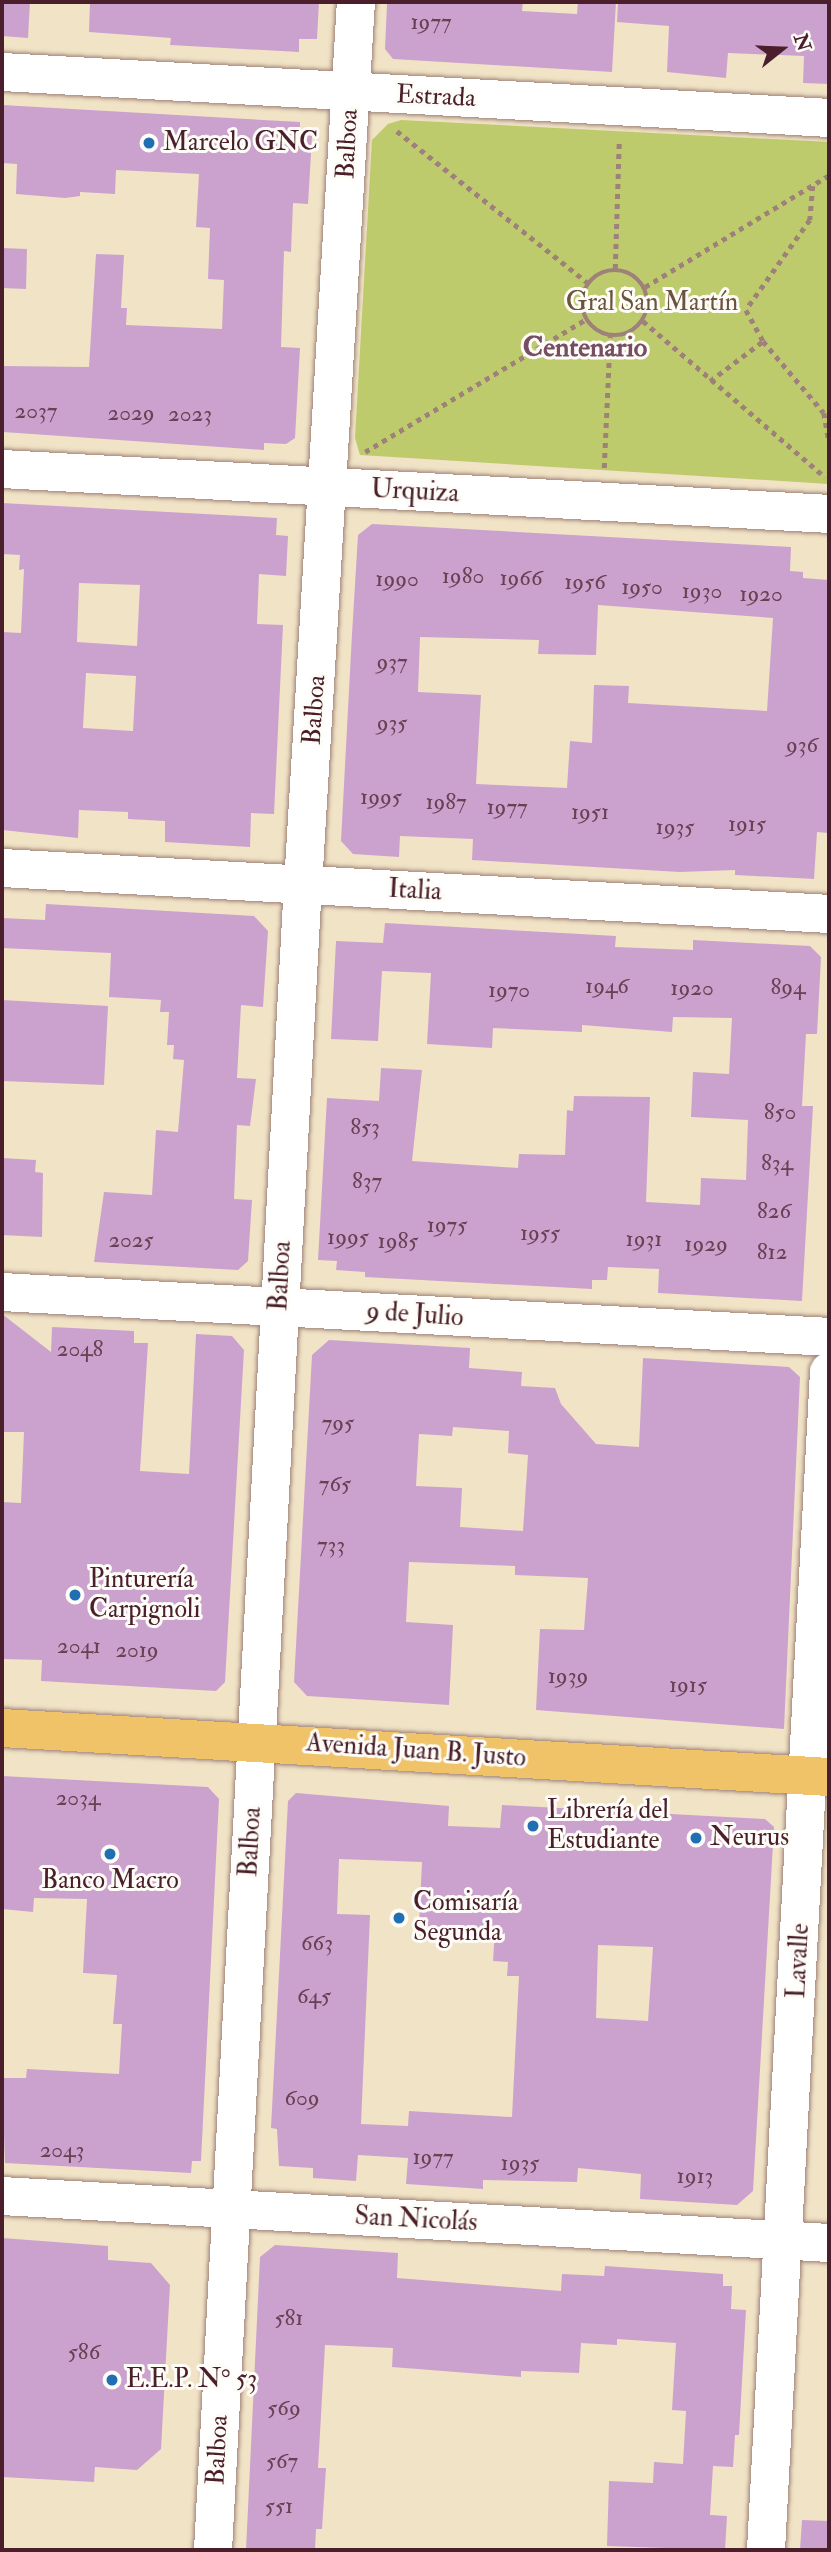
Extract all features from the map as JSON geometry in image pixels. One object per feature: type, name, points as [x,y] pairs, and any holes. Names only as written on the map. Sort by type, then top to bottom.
[{"type":"main road","name":"Avenida Juan B. Justo","points":[[2,1728],[819,1776]]},
{"type":"street","name":"Balboa","points":[[213,2550],[279,1306],[303,885],[330,488],[356,2]]},
{"type":"street","name":"Estrada","points":[[2,72],[829,117]]},
{"type":"street","name":"Urquiza","points":[[2,469],[829,514]]},
{"type":"street","name":"Italia","points":[[2,868],[829,914]]},
{"type":"street","name":"9 de Julio","points":[[2,1292],[829,1337]]},
{"type":"street","name":"Lavalle","points":[[766,2550],[783,2240],[819,1776],[829,1372]]},
{"type":"street","name":"San Nicolás","points":[[2,2196],[829,2243]]},
{"type":"path","points":[[350,92],[588,283]]},
{"type":"path","points":[[615,269],[621,107]]},
{"type":"path","points":[[645,287],[829,175]]},
{"type":"path","points":[[813,186],[810,220],[746,310],[763,341],[824,413],[829,440]]},
{"type":"path","points":[[615,269],[633,274],[645,287],[648,305],[643,321],[629,334],[610,336],[586,319],[582,300],[588,283],[615,269]]},
{"type":"path","points":[[330,488],[360,455],[586,319]]},
{"type":"path","points":[[643,321],[710,381],[829,479]]},
{"type":"path","points":[[602,502],[610,336]]},
{"type":"path","points":[[710,381],[763,341]]},
{"type":"green space","name":"Gral San Martín","points":[[401,120],[829,142],[829,484],[360,455],[355,438],[372,140],[388,124]]},
{"type":"building","points":[[2,2],[30,2],[28,38],[2,36]]},
{"type":"building","points":[[90,2],[319,2],[317,39],[299,39],[299,52],[170,45],[171,38],[89,32]]},
{"type":"building","points":[[523,2],[522,11],[577,14],[578,2],[616,2],[612,72],[393,59],[385,49],[387,4]]},
{"type":"building","points":[[618,2],[829,2],[829,84],[803,83],[804,56],[728,53],[726,78],[667,72],[669,26],[617,22]]},
{"type":"building","points":[[2,105],[300,122],[300,135],[312,136],[308,204],[293,203],[291,252],[284,251],[281,347],[300,348],[295,438],[286,444],[264,443],[264,450],[3,432],[2,366],[89,367],[96,254],[124,255],[121,308],[127,308],[126,325],[222,329],[224,280],[208,279],[210,228],[196,227],[199,174],[116,170],[115,194],[80,192],[80,196],[65,198],[16,194],[17,164],[2,163]]},
{"type":"building","points":[[2,248],[27,249],[26,289],[2,288]]},
{"type":"building","points":[[2,503],[277,518],[276,535],[288,536],[286,576],[259,574],[257,624],[283,625],[274,814],[251,813],[250,847],[165,842],[165,821],[128,819],[128,812],[79,810],[78,838],[2,830],[2,632],[21,633],[24,569],[19,570],[20,555],[2,554]],"holes":[[[79,583],[140,585],[137,646],[77,642]],[[86,673],[136,676],[133,731],[83,728]]]},
{"type":"building","points":[[372,524],[791,547],[790,571],[803,572],[803,578],[829,580],[829,833],[817,832],[814,879],[735,875],[735,870],[680,872],[472,860],[473,839],[400,836],[399,857],[353,854],[341,841],[358,535]],"holes":[[[598,605],[773,618],[767,711],[628,703],[629,686],[594,685],[592,743],[570,741],[567,788],[476,784],[481,695],[418,692],[420,637],[539,640],[538,654],[596,655]]]},
{"type":"building","points":[[46,904],[254,916],[268,931],[263,1007],[241,1005],[237,1078],[256,1079],[250,1126],[237,1125],[234,1199],[252,1200],[248,1261],[238,1270],[94,1262],[104,1192],[152,1195],[156,1130],[178,1132],[184,1060],[173,1059],[174,1045],[167,1045],[169,1012],[160,1012],[161,1000],[109,997],[111,953],[2,948],[2,918],[45,920]]},
{"type":"building","points":[[385,923],[616,936],[615,947],[693,950],[693,940],[810,946],[821,957],[817,1034],[806,1034],[802,1106],[813,1106],[802,1301],[658,1293],[659,1269],[608,1267],[607,1280],[592,1280],[592,1289],[365,1277],[365,1272],[336,1270],[337,1261],[318,1260],[327,1098],[379,1101],[381,1068],[422,1070],[412,1161],[518,1168],[519,1154],[565,1155],[567,1110],[573,1111],[574,1096],[650,1097],[646,1202],[700,1205],[701,1178],[746,1180],[748,1120],[691,1117],[693,1072],[729,1074],[732,1018],[673,1017],[672,1032],[582,1025],[582,1032],[493,1028],[492,1048],[427,1044],[431,973],[382,971],[378,1041],[331,1039],[336,941],[383,943]]},
{"type":"building","points":[[2,1000],[108,1006],[104,1085],[2,1081]]},
{"type":"building","points":[[2,1158],[36,1160],[35,1172],[43,1173],[42,1237],[2,1235]]},
{"type":"building","points":[[2,1314],[51,1352],[52,1327],[134,1331],[134,1343],[148,1343],[140,1471],[189,1474],[196,1334],[232,1336],[244,1350],[225,1682],[216,1691],[41,1681],[42,1660],[2,1659],[2,1502],[21,1503],[24,1432],[2,1432]]},
{"type":"building","points":[[329,1340],[470,1348],[469,1368],[522,1372],[521,1386],[555,1388],[561,1404],[596,1444],[639,1447],[643,1358],[789,1367],[800,1377],[784,1729],[536,1710],[540,1629],[584,1630],[588,1578],[515,1575],[515,1566],[409,1562],[406,1622],[453,1625],[449,1705],[307,1696],[294,1682],[312,1355]],"holes":[[[453,1427],[509,1431],[508,1453],[528,1455],[523,1531],[460,1527],[462,1488],[416,1486],[419,1434],[452,1436]]]},
{"type":"building","points":[[2,1776],[208,1787],[219,1799],[201,2161],[192,2161],[191,2173],[5,2163],[2,2078],[26,2078],[27,2069],[119,2074],[122,2024],[113,2024],[117,1975],[83,1973],[87,1899],[34,1898],[33,1912],[2,1909]]},
{"type":"building","points":[[296,1793],[449,1806],[448,1826],[500,1828],[502,1805],[765,1819],[774,1827],[753,2191],[737,2205],[640,2199],[641,2174],[578,2168],[577,2182],[483,2180],[483,2189],[406,2184],[408,2158],[358,2155],[356,2181],[313,2178],[313,2168],[279,2166],[277,2129],[271,2128],[288,1801]],"holes":[[[339,1859],[422,1862],[419,1926],[495,1930],[493,1961],[508,1962],[507,1976],[519,1976],[512,2117],[409,2111],[408,2126],[361,2124],[370,1915],[337,1914]],[[598,1945],[653,1947],[648,2021],[596,2018]]]},
{"type":"building","points":[[2,2238],[108,2246],[108,2260],[151,2263],[170,2285],[161,2449],[137,2470],[95,2467],[94,2482],[2,2477]]},
{"type":"building","points":[[275,2245],[398,2253],[397,2278],[561,2291],[562,2274],[604,2276],[605,2266],[723,2274],[723,2286],[732,2286],[731,2309],[746,2310],[739,2435],[735,2435],[733,2467],[713,2466],[710,2515],[727,2516],[725,2550],[607,2546],[609,2481],[653,2483],[654,2462],[683,2464],[686,2411],[672,2410],[676,2343],[617,2339],[617,2345],[581,2343],[579,2373],[521,2371],[521,2377],[392,2367],[393,2348],[325,2345],[318,2468],[326,2468],[322,2529],[316,2529],[315,2550],[246,2550],[260,2257]]},
{"type":"building","points":[[802,2520],[829,2521],[829,2550],[800,2550]]},
{"type":"place","name":"Marcelo GNC","points":[[149,143]]},
{"type":"place","name":"Pinturería Carpignoli","points":[[75,1595]]},
{"type":"place","name":"Librería del Estudiante","points":[[533,1826]]},
{"type":"place","name":"Neurus","points":[[696,1838]]},
{"type":"place","name":"Banco Macro","points":[[110,1854]]},
{"type":"place","name":"Comisaría Segunda","points":[[399,1918]]},
{"type":"place","name":"E.E.P. N° 53","points":[[112,2380]]},
{"type":"district","name":"Centenario","points":[[585,348]]}]
